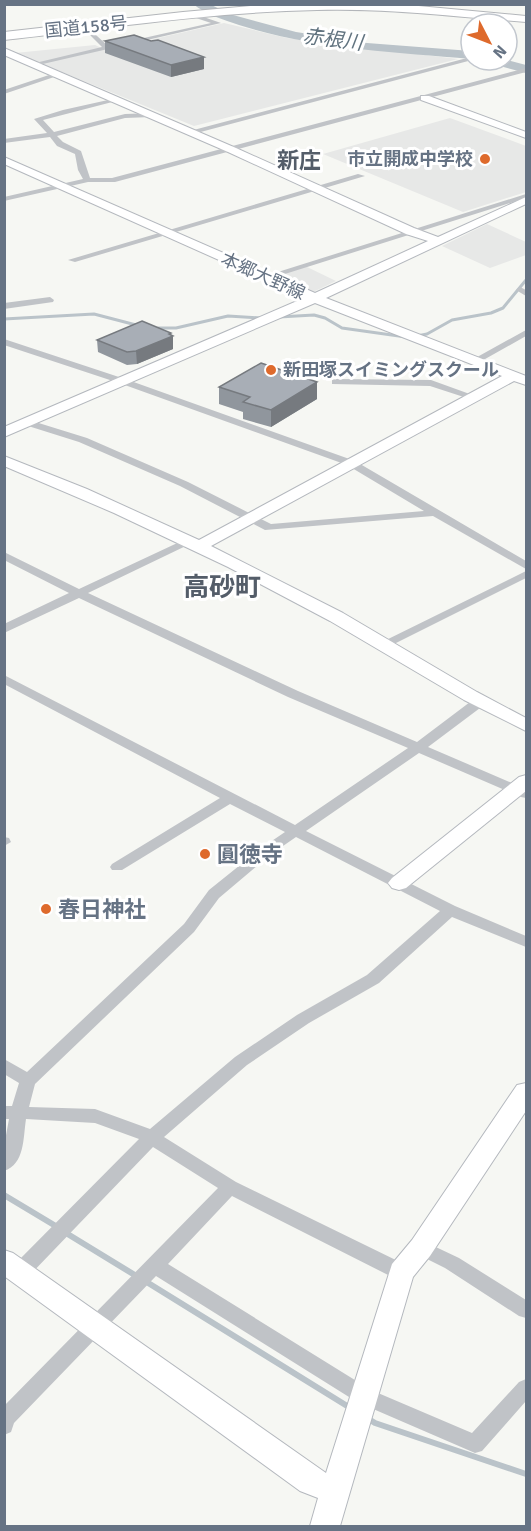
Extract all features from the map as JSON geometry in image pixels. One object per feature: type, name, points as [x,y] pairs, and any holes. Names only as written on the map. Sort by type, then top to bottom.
[{"type":"highway","name":"国道158号","points":[[4,36],[198,14],[343,6],[405,8],[526,19]]},
{"type":"street","points":[[34,64],[218,23],[198,14]]},
{"type":"street","points":[[85,27],[107,48]]},
{"type":"street","points":[[6,53],[232,150],[410,231],[439,241]]},
{"type":"street","points":[[190,132],[459,62]]},
{"type":"street","points":[[4,199],[88,180],[111,180],[232,150],[526,70]]},
{"type":"street","points":[[7,89],[58,74]]},
{"type":"street","points":[[425,98],[526,135]]},
{"type":"street","points":[[88,180],[82,170],[78,153],[69,150],[38,119],[117,100]]},
{"type":"street","points":[[4,141],[91,127],[125,116],[151,115]]},
{"type":"street","name":"本郷大野線","points":[[4,160],[315,298],[520,378]]},
{"type":"street","points":[[72,260],[361,176]]},
{"type":"street","points":[[266,277],[410,231],[526,198]]},
{"type":"street","points":[[4,433],[315,298],[526,198]]},
{"type":"street","points":[[4,306],[50,300]]},
{"type":"street","points":[[474,361],[526,333]]},
{"type":"street","points":[[4,342],[125,382],[351,464],[526,566]]},
{"type":"street","points":[[4,629],[78,592],[249,519],[473,397],[520,378]]},
{"type":"street","points":[[335,382],[431,383],[473,397]]},
{"type":"street","points":[[29,423],[83,440],[184,484],[269,528],[433,513]]},
{"type":"street","points":[[4,460],[91,495],[194,543],[310,602],[478,702],[526,725]]},
{"type":"street","points":[[4,555],[293,694],[523,788]]},
{"type":"street","points":[[384,644],[526,574]]},
{"type":"street","points":[[4,678],[230,798],[450,910],[526,942]]},
{"type":"street","points":[[4,1164],[11,1158],[12,1112],[28,1081],[189,928],[214,894],[265,852],[419,747],[478,702]]},
{"type":"street","points":[[399,883],[523,788]]},
{"type":"street","points":[[117,867],[230,798]]},
{"type":"street","points":[[335,1491],[310,1481],[12,1266],[152,1138],[241,1061],[303,1019],[373,979],[450,910]]},
{"type":"street","points":[[4,1065],[28,1081]]},
{"type":"street","points":[[325,1527],[401,1272],[421,1248],[526,1092]]},
{"type":"street","points":[[12,1112],[95,1116],[140,1130],[230,1187],[401,1272]]},
{"type":"street","points":[[4,1426],[5,1419],[230,1187]]},
{"type":"street","points":[[421,1248],[452,1263],[526,1310]]},
{"type":"street","points":[[155,1266],[360,1408],[475,1444],[526,1388]]},
{"type":"shaded area","points":[[224,23],[287,38],[458,59],[194,126],[15,53],[95,45],[106,50]]},
{"type":"shaded area","points":[[450,118],[526,146],[526,192],[463,212],[323,154]]},
{"type":"shaded area","points":[[487,224],[526,242],[526,255],[490,268],[442,246]]},
{"type":"shaded area","points":[[305,266],[336,281],[311,293],[273,276]]},
{"type":"building","points":[[134,35],[151,41],[158,40],[204,57],[171,65],[105,41]]},
{"type":"building","points":[[142,321],[171,333],[169,334],[173,336],[136,351],[127,352],[97,340]]},
{"type":"building","points":[[261,363],[317,382],[271,410],[243,402],[250,397],[219,387]]},
{"type":"waterway","name":"赤根川","points":[[198,4],[229,18],[296,36],[367,46],[459,54]]},
{"type":"waterway","name":"赤根川","points":[[519,67],[526,69]]},
{"type":"waterway","points":[[417,336],[427,334],[452,320],[491,313],[503,308],[526,280]]},
{"type":"waterway","points":[[4,319],[94,314],[140,326]]},
{"type":"waterway","points":[[279,317],[314,315],[325,318],[342,328],[406,337]]},
{"type":"waterway","points":[[158,328],[176,328],[228,316],[261,318]]},
{"type":"waterway","points":[[4,1195],[59,1228]]},
{"type":"waterway","points":[[66,1233],[138,1277]]},
{"type":"waterway","points":[[145,1281],[352,1409]]},
{"type":"waterway","points":[[367,1418],[375,1423],[526,1474]]},
{"type":"place","name":"市立開成中学校","points":[[485,159]]},
{"type":"place","name":"新田塚スイミングスクール","points":[[271,370]]},
{"type":"place","name":"圓徳寺","points":[[205,854]]},
{"type":"place","name":"春日神社","points":[[46,909]]},
{"type":"district","name":"新庄","points":[[299,160]]},
{"type":"district","name":"高砂町","points":[[222,587]]}]
